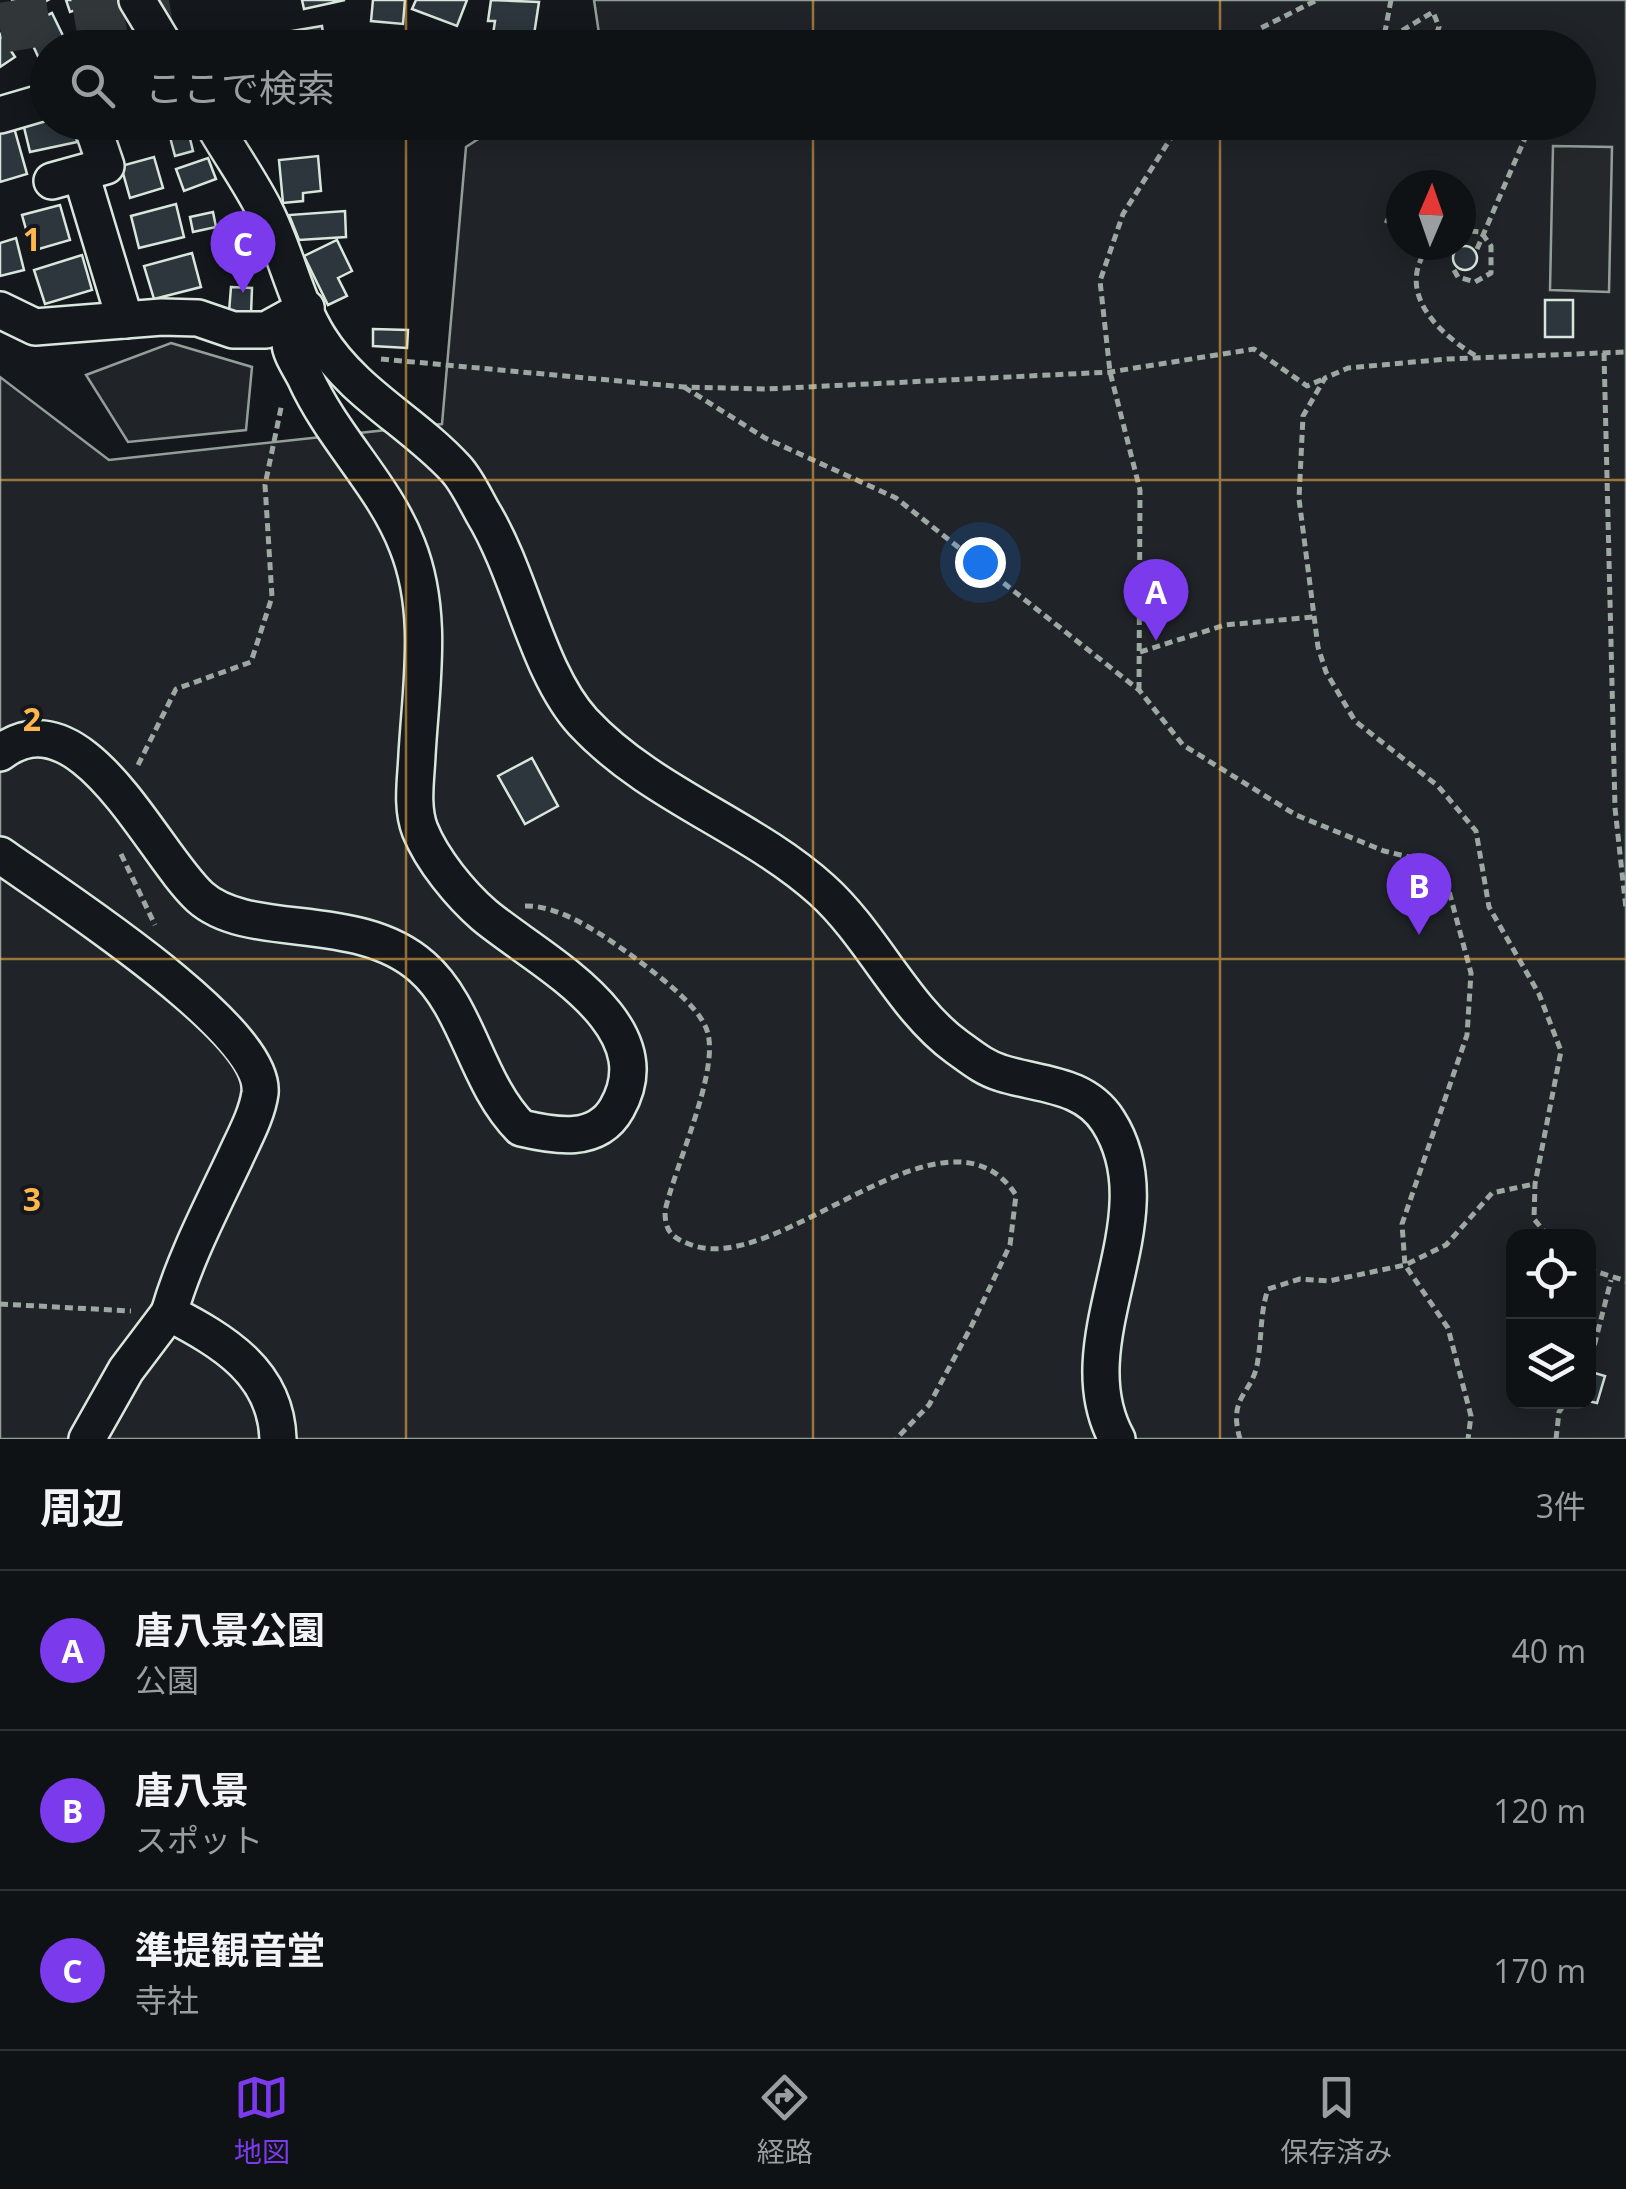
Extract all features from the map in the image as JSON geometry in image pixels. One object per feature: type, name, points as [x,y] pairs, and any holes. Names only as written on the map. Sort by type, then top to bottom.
[{"type":"street","points":[[137,0],[155,30]]},
{"type":"street","points":[[0,115],[30,106]]},
{"type":"street","points":[[97,140],[106,166],[66,178],[125,320]]},
{"type":"street","points":[[223,140],[265,211],[306,308],[333,355],[374,401],[457,470],[501,542],[554,680],[582,721],[697,810],[764,846],[820,888],[846,912],[943,1037],[985,1067],[1053,1083],[1082,1096],[1107,1118],[1125,1159],[1127,1209],[1098,1388],[1118,1439]]},
{"type":"street","points":[[0,310],[35,327],[198,318],[234,330],[266,330],[306,308]]},
{"type":"street","points":[[0,753],[13,742],[43,736],[84,755],[201,898],[236,915],[370,936],[425,969],[490,1089],[522,1128],[571,1136],[595,1130],[613,1115],[623,1098],[627,1070],[622,1042],[610,1016],[482,913],[419,828],[415,797],[425,624],[419,574],[397,519],[324,420],[290,346],[293,328],[306,308]]},
{"type":"street","points":[[0,855],[159,969],[231,1033],[256,1070],[260,1094],[183,1266],[168,1312],[126,1370],[87,1439]]},
{"type":"street","points":[[168,1312],[210,1334],[252,1366],[278,1416],[278,1439]]},
{"type":"path","points":[[1259,30],[1318,0]]},
{"type":"path","points":[[1385,30],[1391,0]]},
{"type":"path","points":[[1403,30],[1433,12],[1439,30]]},
{"type":"path","points":[[1139,690],[1140,490],[1110,372],[1100,282],[1123,214],[1170,140]]},
{"type":"path","points":[[1478,249],[1524,140]]},
{"type":"path","points":[[1476,234],[1484,236]]},
{"type":"path","points":[[1454,270],[1458,278],[1475,282],[1492,274],[1494,262],[1484,236]]},
{"type":"path","points":[[1422,260],[1418,268],[1418,296],[1426,317],[1450,340],[1479,357]]},
{"type":"path","points":[[159,969],[154,920],[120,852],[127,803],[140,761],[176,689],[252,662],[272,597],[265,485],[290,346]]},
{"type":"path","points":[[333,355],[684,386],[861,388],[1110,372],[1254,349],[1306,386],[1348,368],[1479,357],[1626,352]]},
{"type":"path","points":[[1604,353],[1615,808],[1626,910]]},
{"type":"path","points":[[1325,378],[1302,416],[1299,499],[1314,617],[1326,672],[1354,721],[1438,786],[1476,831],[1489,907],[1540,994],[1560,1051],[1535,1184],[1534,1219],[1542,1229]]},
{"type":"path","points":[[684,386],[765,438],[896,498],[1139,690],[1183,745],[1296,815],[1384,851],[1442,864],[1471,974],[1468,1035],[1402,1224],[1405,1266],[1448,1328],[1471,1416],[1468,1439]]},
{"type":"path","points":[[1140,652],[1225,625],[1314,617]]},
{"type":"path","points":[[1613,736],[1626,735]]},
{"type":"path","points":[[482,913],[537,906],[599,933],[663,978],[708,1032],[709,1071],[664,1211],[665,1227],[674,1238],[698,1248],[760,1242],[852,1194],[918,1168],[962,1164],[989,1168],[1006,1178],[1016,1195],[1010,1246],[929,1404],[896,1439]]},
{"type":"path","points":[[1240,1439],[1234,1417],[1236,1402],[1258,1364],[1261,1308],[1268,1289],[1300,1279],[1329,1281],[1405,1266],[1446,1245],[1492,1193],[1535,1184]]},
{"type":"path","points":[[1596,1273],[1626,1282]]},
{"type":"path","points":[[1596,1340],[1612,1280]]},
{"type":"path","points":[[0,1304],[168,1312]]},
{"type":"path","points":[[1556,1439],[1561,1409]]},
{"type":"shaded area","points":[[594,0],[1626,0],[1626,1439],[0,1439],[0,377],[109,460],[442,424],[466,147],[477,140],[1596,140],[1596,30],[598,30]]},
{"type":"shaded area","points":[[1553,146],[1612,147],[1609,292],[1550,290]]},
{"type":"shaded area","points":[[171,343],[252,367],[246,430],[128,442],[86,375]]},
{"type":"building","points":[[12,0],[48,0],[20,16]]},
{"type":"building","points":[[66,0],[105,0],[70,12]]},
{"type":"building","points":[[302,0],[345,0],[304,9]]},
{"type":"building","points":[[373,0],[405,0],[403,24],[371,21]]},
{"type":"building","points":[[416,0],[467,0],[457,26],[412,9]]},
{"type":"building","points":[[491,0],[539,2],[535,30],[494,30],[495,21],[488,21]]},
{"type":"building","points":[[52,13],[60,30],[30,30],[30,39],[24,26]]},
{"type":"building","points":[[118,13],[120,30],[79,30],[93,26],[91,18]]},
{"type":"building","points":[[0,34],[15,57],[0,67]]},
{"type":"building","points":[[30,117],[30,140],[77,142],[30,152],[22,119]]},
{"type":"building","points":[[13,124],[27,174],[0,182],[0,127]]},
{"type":"building","points":[[171,140],[190,140],[193,151],[175,156]]},
{"type":"building","points":[[318,156],[321,191],[303,193],[303,201],[283,203],[279,160]]},
{"type":"building","points":[[154,157],[163,188],[130,198],[121,166]]},
{"type":"building","points":[[208,158],[216,179],[184,191],[176,169]]},
{"type":"building","points":[[176,204],[184,237],[139,248],[131,216]]},
{"type":"building","points":[[60,205],[70,240],[32,251],[22,215]]},
{"type":"building","points":[[345,211],[346,237],[299,240],[289,215]]},
{"type":"building","points":[[213,212],[216,227],[193,232],[190,217]]},
{"type":"building","points":[[16,238],[24,270],[0,276],[0,243]]},
{"type":"building","points":[[337,240],[352,271],[338,278],[347,296],[328,305],[304,256]]},
{"type":"building","points":[[192,253],[201,287],[154,299],[144,266]]},
{"type":"building","points":[[1476,254],[1477,258],[1476,262],[1469,269],[1461,269],[1454,262],[1476,260]]},
{"type":"building","points":[[82,255],[92,290],[45,304],[34,270]]},
{"type":"building","points":[[231,287],[252,288],[251,314],[229,312]]},
{"type":"building","points":[[1545,300],[1573,300],[1573,337],[1545,337]]},
{"type":"building","points":[[373,329],[408,330],[407,348],[373,346]]},
{"type":"building","points":[[532,758],[558,806],[525,824],[498,776]]},
{"type":"building","points":[[1596,1373],[1605,1376],[1596,1403]]},
{"type":"tunnel","points":[[0,28],[169,0]]},
{"type":"place","name":"準提観音堂","points":[[243,293]]},
{"type":"place","name":"唐八景公園","points":[[1156,641]]},
{"type":"place","name":"唐八景","points":[[1419,935]]}]
